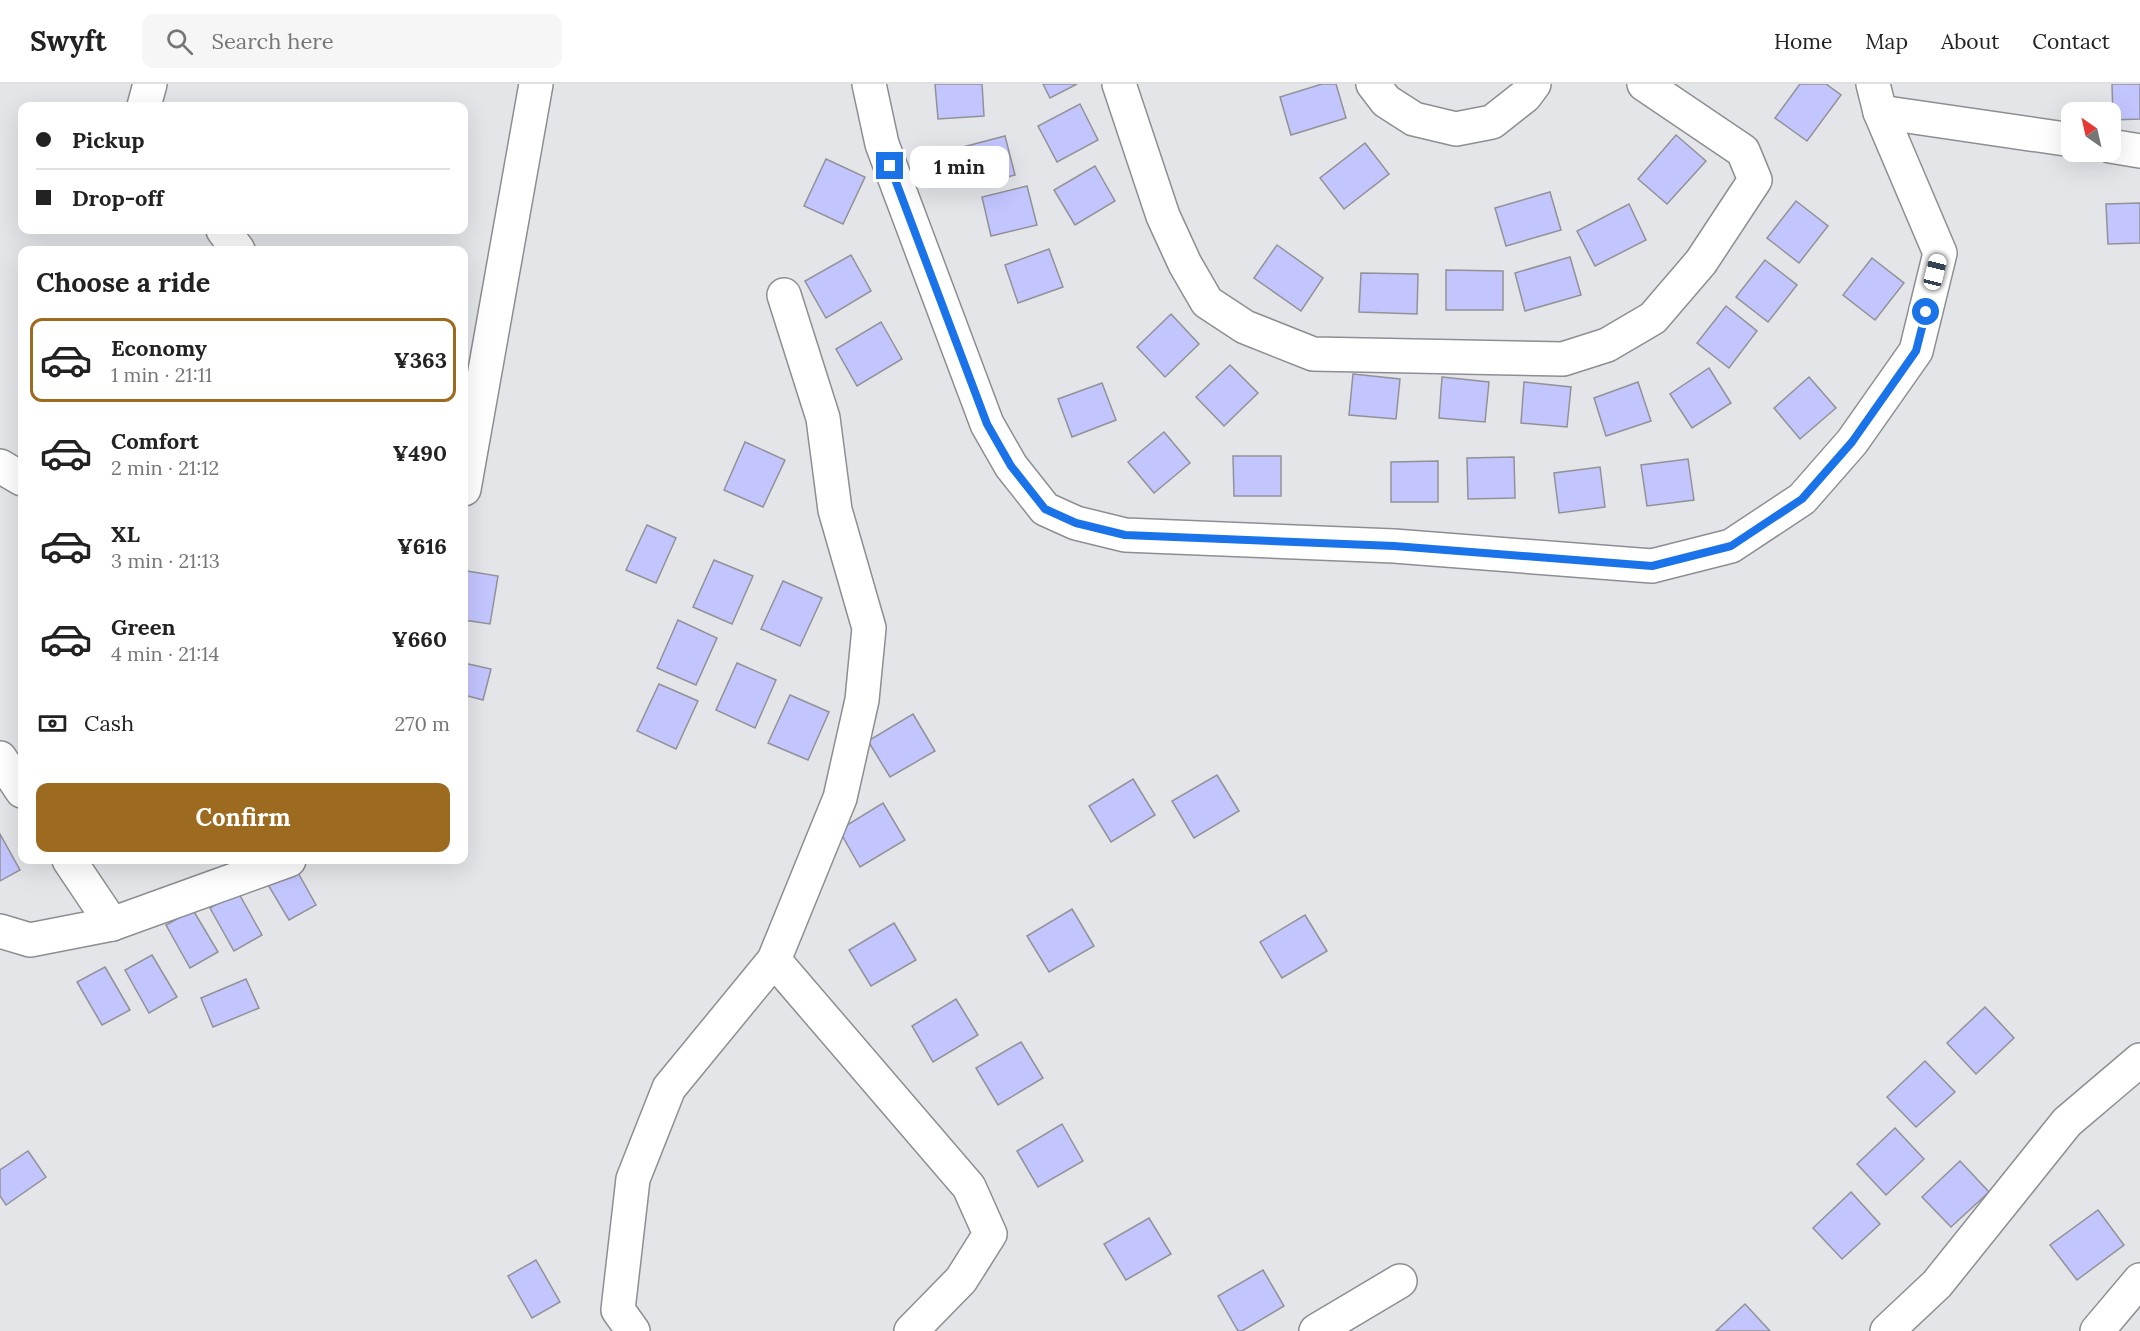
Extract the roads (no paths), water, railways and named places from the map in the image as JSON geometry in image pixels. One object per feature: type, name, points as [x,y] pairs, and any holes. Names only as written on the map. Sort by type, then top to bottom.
[{"type":"street","points":[[145,102],[150,84]]},
{"type":"street","points":[[468,466],[536,84]]},
{"type":"street","points":[[869,84],[882,144],[987,424],[1011,466],[1045,509],[1076,523],[1125,535],[1394,546],[1652,566],[1731,546],[1802,499],[1852,442],[1916,351],[1940,253],[1877,98]]},
{"type":"street","points":[[1119,84],[1163,216],[1185,264],[1208,302],[1245,327],[1313,354],[1563,359],[1607,345],[1653,318],[1701,262],[1755,180],[1743,151],[1644,84]]},
{"type":"street","points":[[1373,84],[1386,101],[1414,119],[1456,129],[1492,122],[1525,96],[1534,84]]},
{"type":"street","points":[[1877,98],[2061,138]]},
{"type":"street","points":[[2121,147],[2140,150]]},
{"type":"street","points":[[633,1331],[618,1310],[633,1179],[669,1088],[774,960],[840,798],[862,700],[869,628],[835,510],[823,418],[784,295]]},
{"type":"street","points":[[0,466],[18,477]]},
{"type":"street","points":[[0,758],[18,785]]},
{"type":"street","points":[[72,864],[112,924]]},
{"type":"street","points":[[0,931],[30,940],[112,924],[278,864]]},
{"type":"street","points":[[774,960],[969,1187],[990,1234],[962,1280],[911,1331]]},
{"type":"street","points":[[1887,1331],[1937,1284],[2067,1122],[2140,1059]]},
{"type":"street","points":[[2107,1325],[2140,1280]]},
{"type":"street","points":[[1316,1331],[1400,1281]]}]
